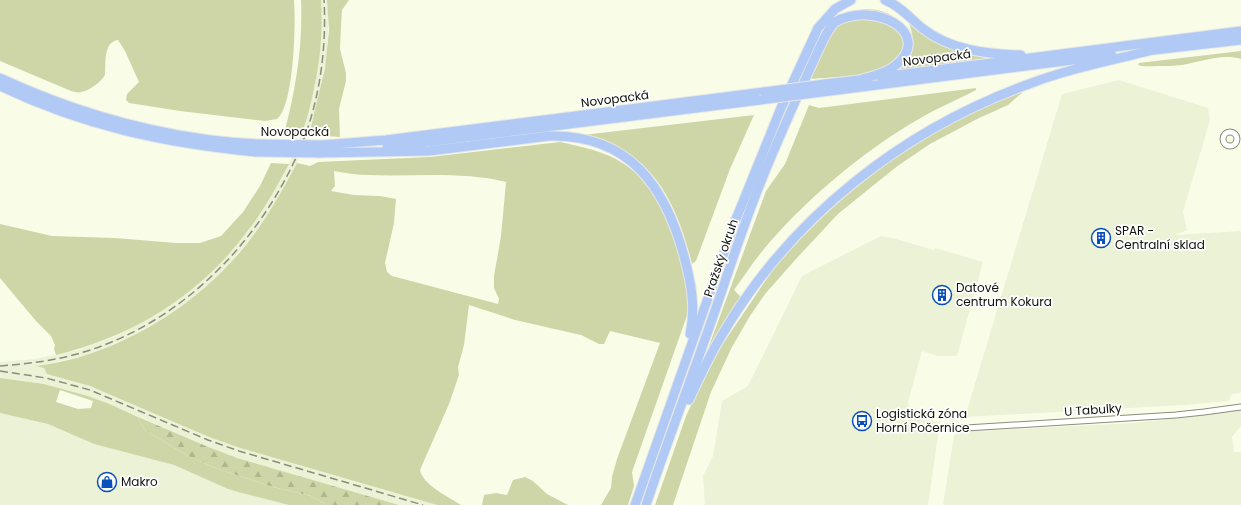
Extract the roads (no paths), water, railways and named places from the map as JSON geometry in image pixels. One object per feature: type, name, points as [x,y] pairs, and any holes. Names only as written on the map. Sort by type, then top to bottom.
[{"type":"highway","name":"Pražský okruh","points":[[635,505],[684,365],[754,174],[781,108],[818,28],[831,12],[841,4],[851,0]]},
{"type":"highway","points":[[885,0],[900,8],[931,34],[962,48],[996,54],[1052,55]]},
{"type":"highway","name":"Pražský okruh","points":[[646,505],[758,190],[807,74],[824,39],[832,26],[842,16],[857,8],[870,7],[882,9],[897,17],[904,27],[907,35],[907,46],[899,63],[886,71],[862,79]]},
{"type":"highway","name":"Novopacká","points":[[824,88],[862,79],[1241,31]]},
{"type":"highway","name":"Novopacká","points":[[0,86],[47,107],[110,127],[205,147],[321,149],[386,148],[824,88],[1241,40]]},
{"type":"highway","points":[[665,451],[712,353],[737,310],[769,267],[793,240],[831,202],[852,184],[904,146],[950,118],[985,102],[1046,78],[1149,51]]},
{"type":"highway","name":"Novopacká","points":[[0,78],[48,98],[113,120],[173,134],[257,148]]},
{"type":"highway","points":[[321,149],[429,151],[561,136],[590,140],[602,144],[624,156],[644,174],[663,199],[676,229],[683,252],[690,280],[694,307],[692,329],[684,365]]},
{"type":"street","name":"U Tabulky","points":[[946,427],[966,428],[1176,415],[1241,407]]},
{"type":"railway","points":[[0,366],[58,359],[112,342],[146,325],[177,305],[206,281],[232,255],[256,226],[277,195],[302,143],[315,103],[319,83],[324,41],[324,0]]},
{"type":"railway","points":[[0,371],[46,378],[90,390],[208,440],[239,451],[423,505]]},
{"type":"place","name":"SPAR - Centralní sklad","points":[[1101,238]]},
{"type":"place","name":"Datové centrum Kokura","points":[[942,295]]},
{"type":"place","name":"Logistická zóna Horní Počernice","points":[[862,421]]},
{"type":"place","name":"Makro","points":[[107,482]]}]
